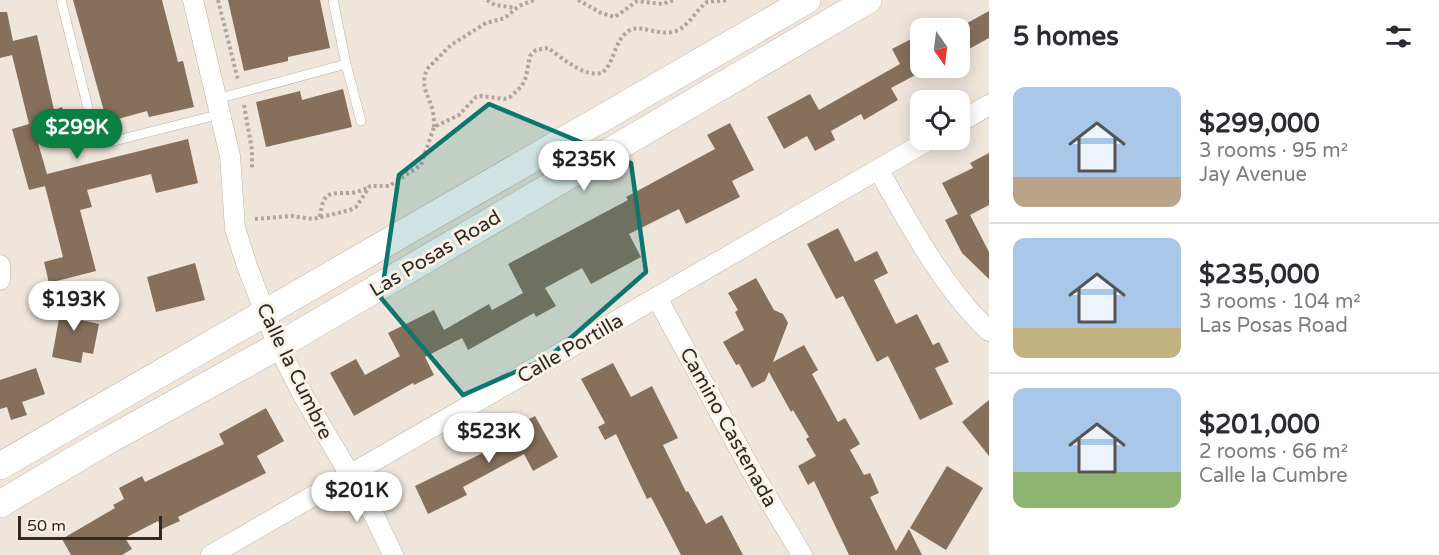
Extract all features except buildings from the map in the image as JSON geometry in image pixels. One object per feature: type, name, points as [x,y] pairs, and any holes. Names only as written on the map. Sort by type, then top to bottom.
[{"type":"main road","name":"Las Posas Road","points":[[0,466],[807,0]]},
{"type":"main road","name":"Las Posas Road","points":[[0,504],[100,445],[278,346],[868,0]]},
{"type":"street","name":"Calle la Cumbre","points":[[193,0],[230,156],[235,228],[264,314],[278,346],[349,475],[375,517],[393,555]]},
{"type":"street","points":[[970,116],[989,105]]},
{"type":"street","name":"Calle Portilla","points":[[211,555],[911,150]]},
{"type":"street","points":[[878,169],[934,262],[960,298],[989,331]]},
{"type":"street","points":[[0,265],[0,280]]},
{"type":"street","name":"Camino Castenada","points":[[657,298],[751,470],[802,555]]},
{"type":"lane","points":[[61,0],[94,132],[110,142],[346,64]]},
{"type":"lane","points":[[333,0],[361,121]]},
{"type":"path","points":[[487,0],[495,5],[517,8]]},
{"type":"path","points":[[320,218],[321,209],[330,194],[335,192],[350,194],[370,186],[389,186],[421,165],[434,128],[433,110],[424,93],[427,69],[452,45],[486,23],[505,18],[517,8],[534,0]]},
{"type":"path","points":[[578,0],[601,13],[615,17],[637,1],[662,4],[674,0]]},
{"type":"path","points":[[434,128],[459,115],[476,98],[481,96],[504,99],[510,97],[522,86],[530,56],[536,50],[548,48],[570,64],[588,73],[602,73],[609,68],[627,32],[638,28],[667,34],[682,28],[707,2],[728,0]]},
{"type":"path","points":[[255,219],[292,216],[313,219],[350,210],[356,207],[369,188]]},
{"type":"highlighted area","points":[[489,104],[631,163],[646,272],[549,357],[463,395],[381,298],[399,175]]}]
